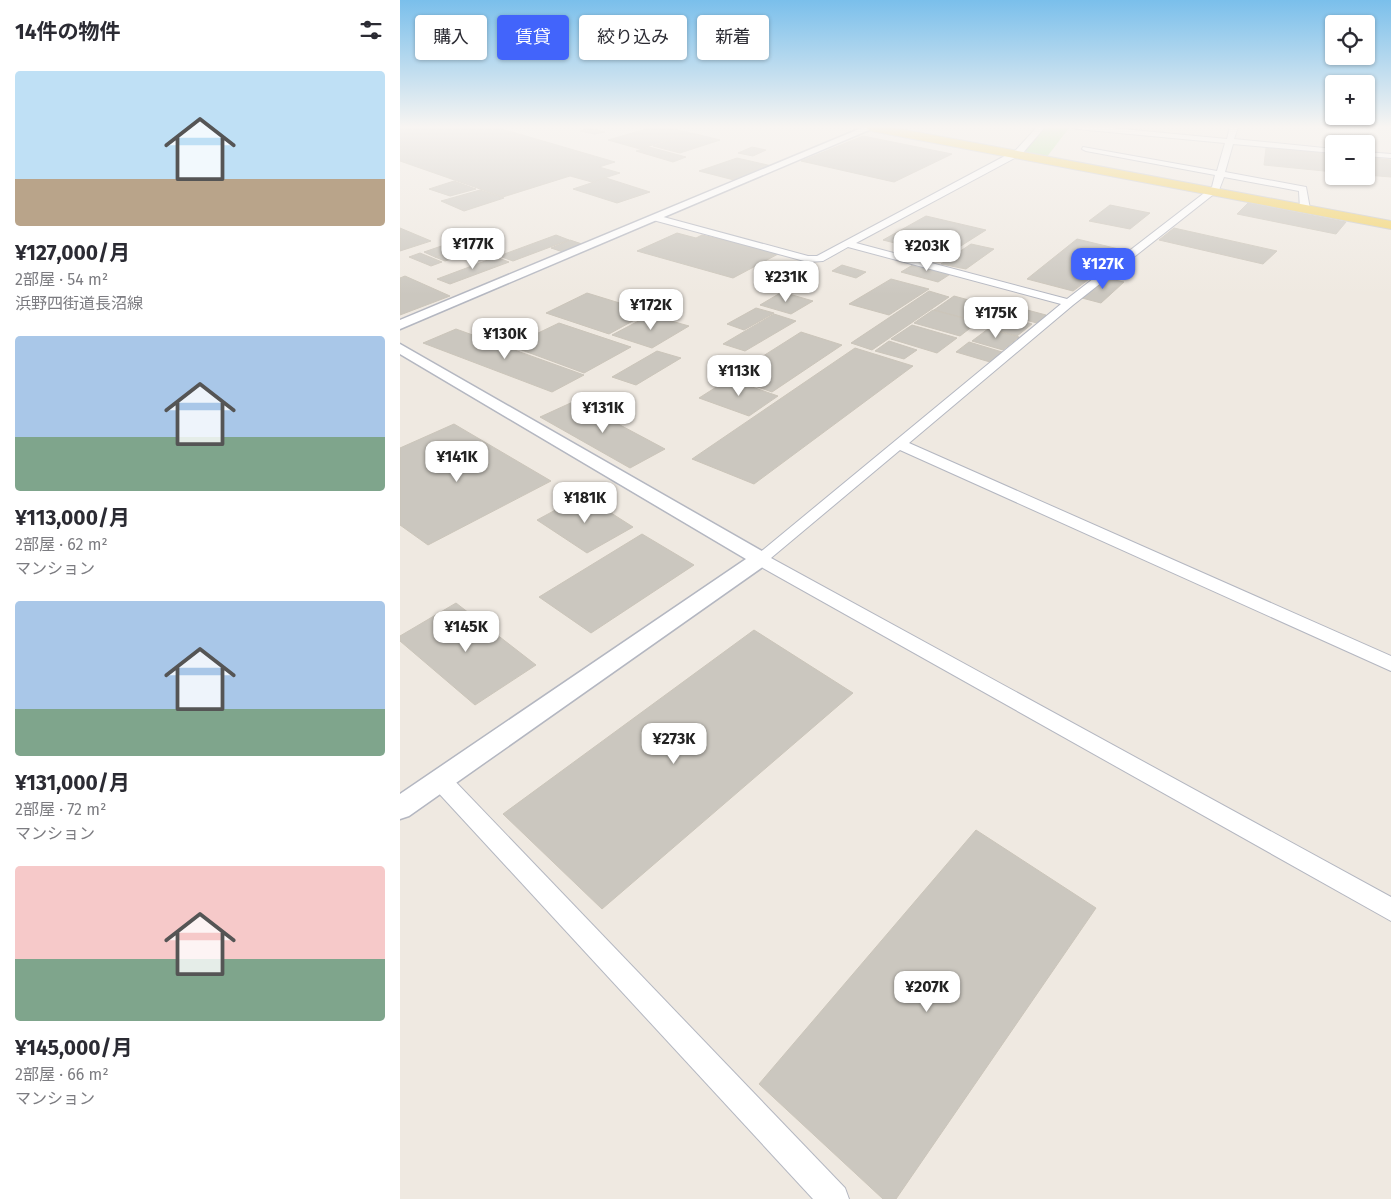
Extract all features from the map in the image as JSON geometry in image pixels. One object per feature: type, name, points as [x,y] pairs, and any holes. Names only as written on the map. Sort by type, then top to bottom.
[{"type":"main road","points":[[1164,183],[1391,226]]},
{"type":"street","points":[[400,325],[739,183]]},
{"type":"street","points":[[656,218],[813,260],[962,183]]},
{"type":"street","points":[[400,808],[760,558],[1069,303],[1205,194],[1212,192],[1218,183]]},
{"type":"street","points":[[1272,183],[1303,189],[1305,209]]},
{"type":"street","points":[[847,244],[1069,303]]},
{"type":"street","points":[[400,348],[760,558],[1391,910]]},
{"type":"street","points":[[898,444],[1391,664]]},
{"type":"street","points":[[441,781],[834,1199]]},
{"type":"building","points":[[448,183],[459,183],[476,189],[450,196],[429,189]]},
{"type":"building","points":[[463,183],[548,183],[503,197]]},
{"type":"building","points":[[591,183],[622,183],[650,192],[617,203],[573,189]]},
{"type":"building","points":[[480,190],[504,198],[464,211],[441,201]]},
{"type":"building","points":[[1248,203],[1346,222],[1336,234],[1237,214]]},
{"type":"building","points":[[1110,205],[1150,213],[1130,229],[1089,221]]},
{"type":"building","points":[[926,216],[986,230],[945,256],[883,240]]},
{"type":"building","points":[[400,228],[431,241],[400,251]]},
{"type":"building","points":[[1174,228],[1277,251],[1263,264],[1159,240]]},
{"type":"building","points":[[677,233],[696,238],[702,235],[780,253],[733,278],[637,251]]},
{"type":"building","points":[[556,235],[569,240],[513,261],[499,256]]},
{"type":"building","points":[[1077,239],[1127,251],[1073,291],[1027,279]]},
{"type":"building","points":[[570,240],[582,244],[563,252],[551,248]]},
{"type":"building","points":[[456,241],[467,246],[435,257],[424,252]]},
{"type":"building","points":[[971,244],[994,249],[966,269],[941,264]]},
{"type":"building","points":[[468,246],[478,250],[445,261],[435,257]]},
{"type":"building","points":[[420,253],[442,262],[431,266],[409,257]]},
{"type":"building","points":[[496,257],[509,262],[450,284],[437,279]]},
{"type":"building","points":[[916,263],[952,273],[938,282],[901,272]]},
{"type":"building","points":[[842,265],[866,272],[856,278],[832,271]]},
{"type":"building","points":[[405,276],[450,296],[400,315],[400,278]]},
{"type":"building","points":[[1105,278],[1124,282],[1101,303],[1082,298]]},
{"type":"building","points":[[891,279],[929,289],[889,315],[849,304]]},
{"type":"building","points":[[929,291],[949,297],[872,350],[851,343]]},
{"type":"building","points":[[782,292],[813,301],[791,314],[760,305]]},
{"type":"building","points":[[587,293],[649,312],[609,334],[546,313]]},
{"type":"building","points":[[954,296],[998,308],[979,322],[934,310]]},
{"type":"building","points":[[1016,307],[1046,315],[1037,323],[1006,315]]},
{"type":"building","points":[[756,308],[774,313],[744,330],[727,324]]},
{"type":"building","points":[[933,310],[978,322],[960,336],[914,323]]},
{"type":"building","points":[[774,314],[796,321],[745,351],[723,344]]},
{"type":"building","points":[[650,315],[689,326],[652,348],[612,335]]},
{"type":"building","points":[[1007,317],[1032,324],[1017,336],[992,329]]},
{"type":"building","points":[[559,323],[631,347],[584,373],[511,346]]},
{"type":"building","points":[[912,325],[957,338],[937,353],[891,339]]},
{"type":"building","points":[[456,329],[584,375],[552,392],[423,343]]},
{"type":"building","points":[[988,329],[1019,337],[1003,350],[972,341]]},
{"type":"building","points":[[801,332],[842,345],[772,392],[730,377]]},
{"type":"building","points":[[889,341],[917,350],[904,359],[875,351]]},
{"type":"building","points":[[969,342],[1002,352],[990,362],[956,352]]},
{"type":"building","points":[[855,348],[913,366],[754,484],[692,459]]},
{"type":"building","points":[[657,351],[681,358],[636,385],[612,377]]},
{"type":"building","points":[[729,379],[778,396],[749,416],[699,398]]},
{"type":"building","points":[[575,401],[665,449],[630,468],[540,417]]},
{"type":"building","points":[[454,424],[551,481],[428,545],[400,525],[400,448]]},
{"type":"building","points":[[583,495],[633,527],[587,553],[537,520]]},
{"type":"building","points":[[642,534],[694,565],[591,633],[539,597]]},
{"type":"building","points":[[456,603],[536,665],[475,705],[400,641],[400,636]]},
{"type":"building","points":[[754,630],[853,693],[602,909],[503,814]]},
{"type":"building","points":[[976,830],[1096,908],[896,1199],[883,1199],[759,1084]]}]
